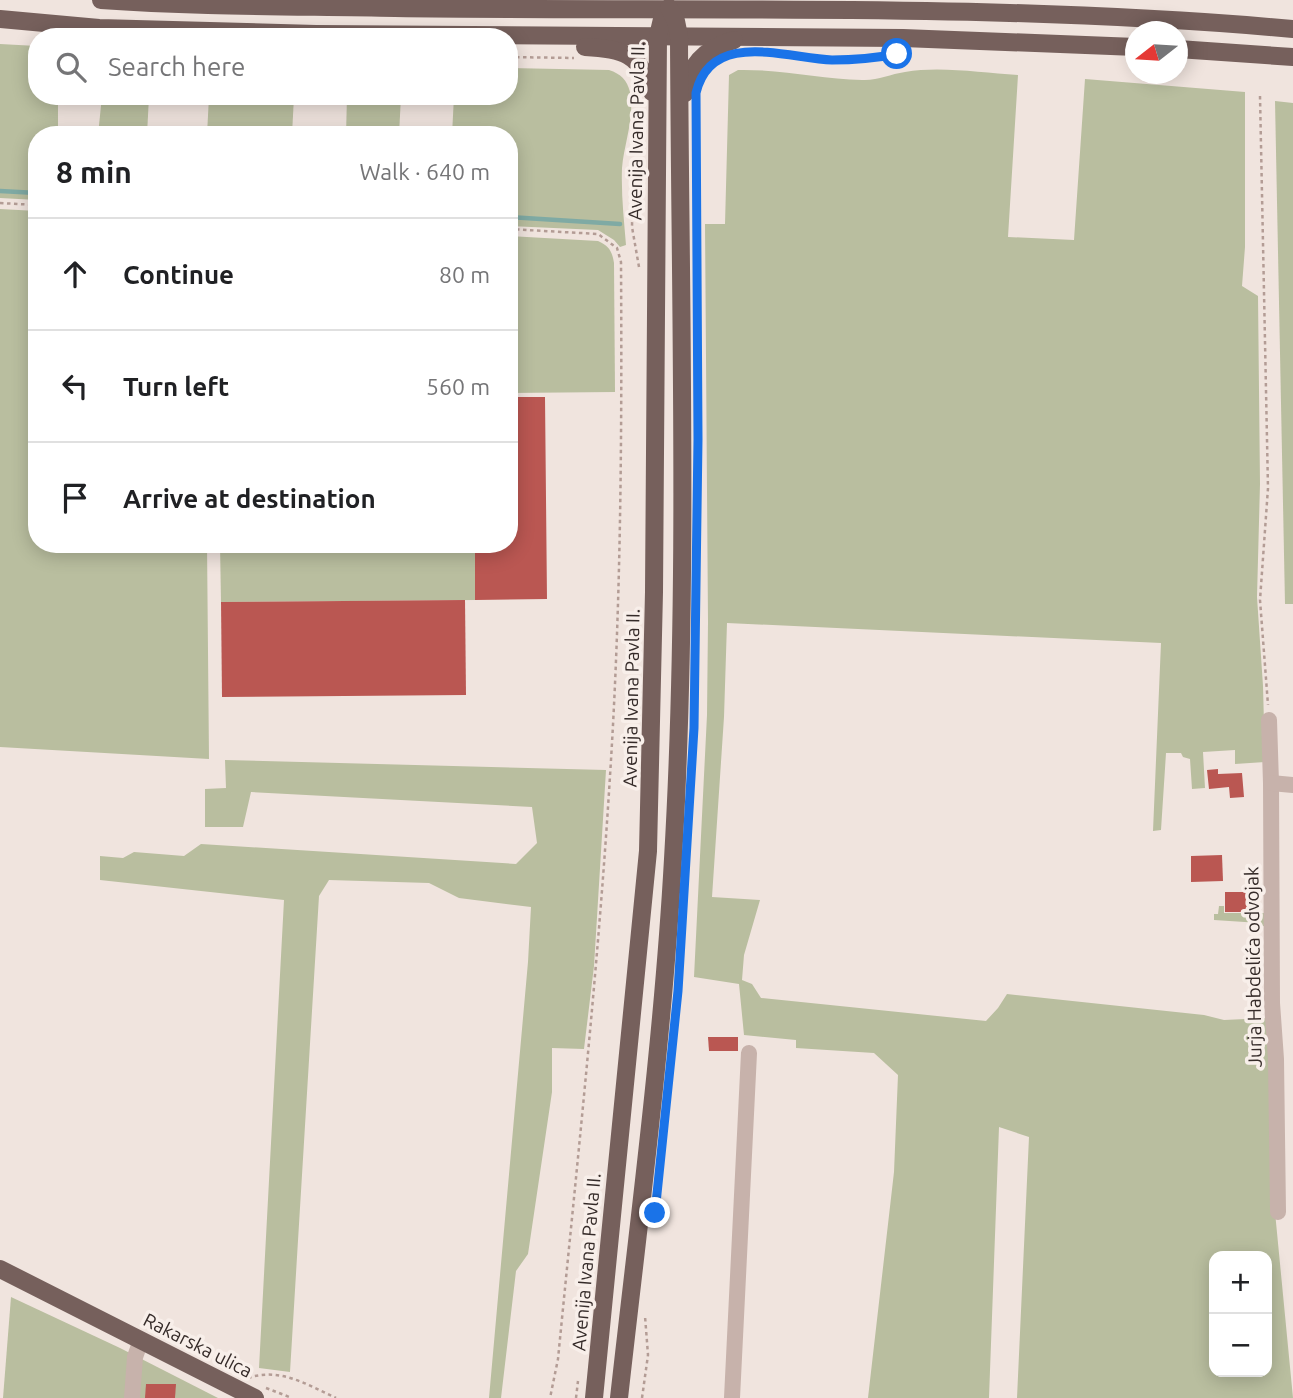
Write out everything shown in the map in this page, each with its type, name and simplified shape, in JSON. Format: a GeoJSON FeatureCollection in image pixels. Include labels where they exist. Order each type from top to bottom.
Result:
{"type":"FeatureCollection","features":[{"type":"Feature","properties":{"kind":"main road"},"geometry":{"type":"LineString","coordinates":[[101,0],[223,6],[903,11],[1215,22],[1293,29]]}},
{"type":"Feature","properties":{"kind":"main road"},"geometry":{"type":"LineString","coordinates":[[620,1398],[651,1115],[673,860],[681,583],[682,246],[678,151],[679,36],[676,21],[669,8]]}},
{"type":"Feature","properties":{"kind":"main road","name":"Avenija Ivana Pavla II."},"geometry":{"type":"LineString","coordinates":[[594,1398],[648,851],[654,592],[656,109],[658,36],[662,19],[669,8]]}},
{"type":"Feature","properties":{"kind":"main road"},"geometry":{"type":"LineString","coordinates":[[0,19],[99,28]]}},
{"type":"Feature","properties":{"kind":"main road"},"geometry":{"type":"LineString","coordinates":[[518,36],[903,38],[1125,47]]}},
{"type":"Feature","properties":{"kind":"main road"},"geometry":{"type":"LineString","coordinates":[[563,36],[580,47],[621,51],[636,60],[645,72],[656,109]]}},
{"type":"Feature","properties":{"kind":"main road"},"geometry":{"type":"LineString","coordinates":[[678,151],[684,126],[686,87],[697,62],[712,48],[746,37]]}},
{"type":"Feature","properties":{"kind":"main road"},"geometry":{"type":"LineString","coordinates":[[1188,50],[1293,57]]}},
{"type":"Feature","properties":{"kind":"main road","name":"Rakarska ulica"},"geometry":{"type":"LineString","coordinates":[[0,1269],[255,1398]]}},
{"type":"Feature","properties":{"kind":"street","name":"Jurja Habdelića odvojak"},"geometry":{"type":"LineString","coordinates":[[1269,720],[1272,1003],[1276,1059],[1278,1212]]}},
{"type":"Feature","properties":{"kind":"street"},"geometry":{"type":"LineString","coordinates":[[1271,783],[1293,785]]}},
{"type":"Feature","properties":{"kind":"street"},"geometry":{"type":"LineString","coordinates":[[732,1398],[749,1053]]}},
{"type":"Feature","properties":{"kind":"street"},"geometry":{"type":"LineString","coordinates":[[132,1398],[135,1357],[141,1340]]}},
{"type":"Feature","properties":{"kind":"path"},"geometry":{"type":"LineString","coordinates":[[767,53],[860,60],[897,54]]}},
{"type":"Feature","properties":{"kind":"path"},"geometry":{"type":"LineString","coordinates":[[518,57],[574,58]]}},
{"type":"Feature","properties":{"kind":"path"},"geometry":{"type":"LineString","coordinates":[[640,93],[633,170],[632,228],[640,275]]}},
{"type":"Feature","properties":{"kind":"path"},"geometry":{"type":"LineString","coordinates":[[1260,96],[1268,488],[1260,600],[1269,720]]}},
{"type":"Feature","properties":{"kind":"path"},"geometry":{"type":"LineString","coordinates":[[697,132],[698,240]]}},
{"type":"Feature","properties":{"kind":"path"},"geometry":{"type":"LineString","coordinates":[[0,203],[28,205]]}},
{"type":"Feature","properties":{"kind":"path"},"geometry":{"type":"LineString","coordinates":[[518,230],[598,234],[617,248],[621,262],[617,601],[611,773],[598,955],[558,1359],[550,1398]]}},
{"type":"Feature","properties":{"kind":"path"},"geometry":{"type":"LineString","coordinates":[[642,1398],[648,1355],[645,1307]]}},
{"type":"Feature","properties":{"kind":"path"},"geometry":{"type":"LineString","coordinates":[[576,1398],[580,1372]]}},
{"type":"Feature","properties":{"kind":"path"},"geometry":{"type":"LineString","coordinates":[[229,1385],[258,1375],[289,1376],[336,1398]]}},
{"type":"Feature","properties":{"kind":"green space"},"geometry":{"type":"Polygon","coordinates":[[[0,44],[28,46],[28,105],[58,105],[58,126],[28,126],[28,200],[0,198],[0,44]]]}},
{"type":"Feature","properties":{"kind":"green space"},"geometry":{"type":"Polygon","coordinates":[[[518,68],[609,70],[620,76],[630,92],[631,101],[622,168],[626,245],[620,247],[598,230],[518,226],[518,126],[452,126],[454,105],[518,105],[518,68]]]}},
{"type":"Feature","properties":{"kind":"green space"},"geometry":{"type":"Polygon","coordinates":[[[738,70],[868,80],[905,72],[933,70],[1018,75],[1008,237],[1074,240],[1085,79],[1245,92],[1245,247],[1242,286],[1258,296],[1260,484],[1257,597],[1265,762],[1235,764],[1235,750],[1203,752],[1205,788],[1192,789],[1190,759],[1183,757],[1181,753],[1166,753],[1161,830],[1153,831],[1161,643],[727,623],[724,717],[712,897],[760,900],[744,955],[742,980],[752,984],[761,998],[986,1021],[1007,994],[1204,1015],[1224,1020],[1267,1018],[1275,1212],[1293,1398],[1017,1398],[1029,1137],[999,1127],[989,1398],[868,1398],[894,1172],[898,1075],[874,1053],[796,1048],[796,1040],[744,1035],[739,984],[694,977],[707,715],[705,224],[725,224],[729,75],[738,70]]]}},
{"type":"Feature","properties":{"kind":"green space"},"geometry":{"type":"Polygon","coordinates":[[[1275,101],[1293,103],[1293,604],[1285,604],[1275,101]]]}},
{"type":"Feature","properties":{"kind":"green space"},"geometry":{"type":"Polygon","coordinates":[[[101,105],[149,105],[147,126],[99,126],[101,105]]]}},
{"type":"Feature","properties":{"kind":"green space"},"geometry":{"type":"Polygon","coordinates":[[[209,105],[294,105],[292,126],[207,126],[209,105]]]}},
{"type":"Feature","properties":{"kind":"green space"},"geometry":{"type":"Polygon","coordinates":[[[347,105],[401,105],[399,126],[346,126],[347,105]]]}},
{"type":"Feature","properties":{"kind":"green space"},"geometry":{"type":"Polygon","coordinates":[[[0,209],[28,211],[28,553],[207,553],[209,759],[0,747],[0,209]]]}},
{"type":"Feature","properties":{"kind":"green space"},"geometry":{"type":"Polygon","coordinates":[[[518,237],[598,241],[609,249],[614,263],[615,392],[518,393],[518,237]]]}},
{"type":"Feature","properties":{"kind":"green space"},"geometry":{"type":"Polygon","coordinates":[[[220,553],[475,553],[475,600],[221,602],[220,553]]]}},
{"type":"Feature","properties":{"kind":"green space"},"geometry":{"type":"Polygon","coordinates":[[[225,760],[606,770],[594,966],[584,1049],[552,1048],[552,1092],[528,1254],[516,1271],[501,1398],[489,1398],[531,907],[459,898],[429,883],[329,880],[319,896],[290,1372],[259,1368],[284,900],[100,880],[100,856],[123,858],[134,852],[184,856],[201,844],[516,864],[537,843],[532,807],[251,792],[243,827],[205,827],[205,789],[226,788],[225,760]]]}},
{"type":"Feature","properties":{"kind":"green space"},"geometry":{"type":"Polygon","coordinates":[[[1219,906],[1224,906],[1224,913],[1266,913],[1266,926],[1260,926],[1260,923],[1214,920],[1219,906]]]}},
{"type":"Feature","properties":{"kind":"green space"},"geometry":{"type":"Polygon","coordinates":[[[11,1297],[120,1348],[218,1398],[3,1398],[11,1297]]]}},
{"type":"Feature","properties":{"kind":"building"},"geometry":{"type":"Polygon","coordinates":[[[518,397],[545,397],[547,599],[475,600],[475,553],[518,553],[518,397]]]}},
{"type":"Feature","properties":{"kind":"building"},"geometry":{"type":"Polygon","coordinates":[[[465,600],[466,695],[222,697],[221,602],[465,600]]]}},
{"type":"Feature","properties":{"kind":"building"},"geometry":{"type":"Polygon","coordinates":[[[1218,769],[1218,774],[1242,773],[1244,797],[1230,798],[1229,787],[1209,789],[1207,770],[1218,769]]]}},
{"type":"Feature","properties":{"kind":"building"},"geometry":{"type":"Polygon","coordinates":[[[1222,855],[1223,881],[1191,882],[1191,856],[1222,855]]]}},
{"type":"Feature","properties":{"kind":"building"},"geometry":{"type":"Polygon","coordinates":[[[1225,892],[1249,892],[1249,912],[1225,912],[1225,892]]]}},
{"type":"Feature","properties":{"kind":"building"},"geometry":{"type":"Polygon","coordinates":[[[708,1037],[738,1037],[738,1051],[709,1051],[708,1037]]]}},
{"type":"Feature","properties":{"kind":"building"},"geometry":{"type":"Polygon","coordinates":[[[146,1384],[176,1384],[175,1398],[145,1398],[146,1384]]]}},
{"type":"Feature","properties":{"kind":"waterway"},"geometry":{"type":"LineString","coordinates":[[0,191],[28,193]]}},
{"type":"Feature","properties":{"kind":"waterway"},"geometry":{"type":"LineString","coordinates":[[518,218],[620,224]]}},
{"type":"Feature","properties":{"kind":"route"},"geometry":{"type":"LineString","coordinates":[[655,1213],[678,991],[694,728],[698,439],[696,93],[706,69],[723,56],[740,52],[831,60],[860,60],[897,54]]}}]}
